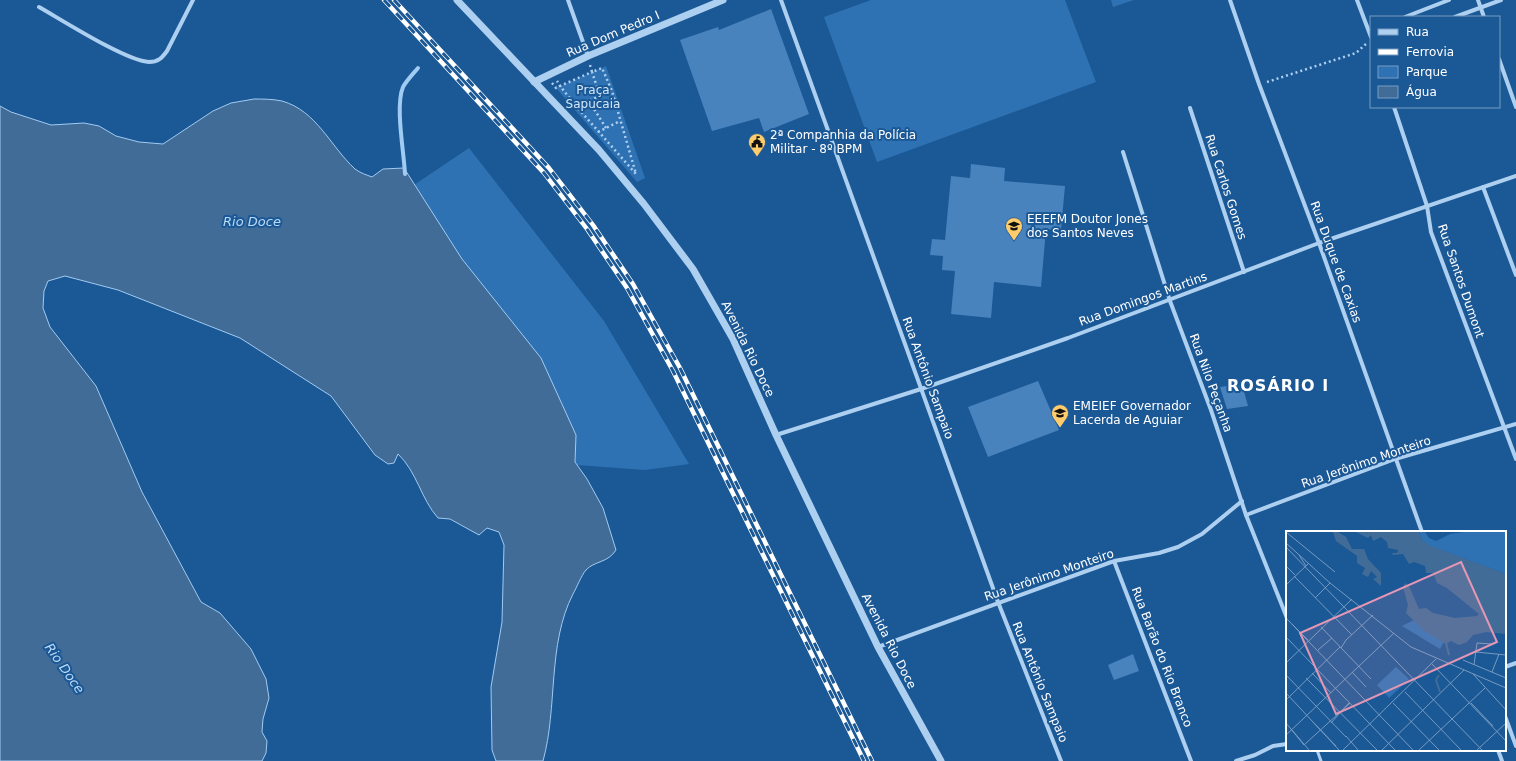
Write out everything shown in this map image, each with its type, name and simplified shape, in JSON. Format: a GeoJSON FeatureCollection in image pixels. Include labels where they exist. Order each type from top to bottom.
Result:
{"type":"FeatureCollection","features":[{"type":"Feature","properties":{"kind":"street"},"geometry":{"type":"LineString","coordinates":[[39,7],[115,49],[142,61],[151,62],[162,58],[167,51],[193,0]]}},
{"type":"Feature","properties":{"kind":"street","name":"Avenida Rio Doce"},"geometry":{"type":"LineString","coordinates":[[457,0],[599,150],[644,204],[693,269],[733,339],[776,435],[878,647],[941,761]]}},
{"type":"Feature","properties":{"kind":"street"},"geometry":{"type":"LineString","coordinates":[[568,0],[588,56]]}},
{"type":"Feature","properties":{"kind":"street","name":"Rua Dom Pedro I"},"geometry":{"type":"LineString","coordinates":[[534,82],[588,56],[723,0]]}},
{"type":"Feature","properties":{"kind":"street","name":"Rua Antônio Sampaio"},"geometry":{"type":"LineString","coordinates":[[781,0],[998,602],[1061,761]]}},
{"type":"Feature","properties":{"kind":"street","name":"Rua Duque de Caxias"},"geometry":{"type":"LineString","coordinates":[[1230,0],[1259,84],[1319,243],[1422,531]]}},
{"type":"Feature","properties":{"kind":"street"},"geometry":{"type":"LineString","coordinates":[[1357,0],[1370,36]]}},
{"type":"Feature","properties":{"kind":"street"},"geometry":{"type":"LineString","coordinates":[[1408,16],[1449,0]]}},
{"type":"Feature","properties":{"kind":"street"},"geometry":{"type":"LineString","coordinates":[[1478,0],[1484,16]]}},
{"type":"Feature","properties":{"kind":"street"},"geometry":{"type":"LineString","coordinates":[[1458,16],[1501,0]]}},
{"type":"Feature","properties":{"kind":"street"},"geometry":{"type":"LineString","coordinates":[[1500,62],[1516,107]]}},
{"type":"Feature","properties":{"kind":"street","name":"Rua Carlos Gomes"},"geometry":{"type":"LineString","coordinates":[[1190,108],[1244,272]]}},
{"type":"Feature","properties":{"kind":"street","name":"Rua Santos Dumont"},"geometry":{"type":"LineString","coordinates":[[1394,108],[1427,206],[1431,232],[1503,429],[1516,459]]}},
{"type":"Feature","properties":{"kind":"street","name":"Rua Nilo Peçanha"},"geometry":{"type":"LineString","coordinates":[[1122,152],[1170,301],[1211,410],[1246,515],[1286,614]]}},
{"type":"Feature","properties":{"kind":"street","name":"Rua Domingos Martins"},"geometry":{"type":"LineString","coordinates":[[776,435],[921,389],[1170,301],[1319,243],[1516,176]]}},
{"type":"Feature","properties":{"kind":"street"},"geometry":{"type":"LineString","coordinates":[[1483,187],[1516,275]]}},
{"type":"Feature","properties":{"kind":"street","name":"Rua Jerônimo Monteiro"},"geometry":{"type":"LineString","coordinates":[[1246,515],[1395,459],[1516,424]]}},
{"type":"Feature","properties":{"kind":"street","name":"Rua Jerônimo Monteiro"},"geometry":{"type":"LineString","coordinates":[[878,647],[1114,561],[1159,553],[1178,547],[1202,534],[1242,502]]}},
{"type":"Feature","properties":{"kind":"street","name":"Rua Barão do Rio Branco"},"geometry":{"type":"LineString","coordinates":[[1114,561],[1191,761]]}},
{"type":"Feature","properties":{"kind":"street"},"geometry":{"type":"LineString","coordinates":[[1506,667],[1516,663]]}},
{"type":"Feature","properties":{"kind":"street"},"geometry":{"type":"LineString","coordinates":[[1506,719],[1516,746]]}},
{"type":"Feature","properties":{"kind":"street"},"geometry":{"type":"LineString","coordinates":[[1236,761],[1273,746],[1286,744]]}},
{"type":"Feature","properties":{"kind":"street"},"geometry":{"type":"LineString","coordinates":[[1498,751],[1502,761]]}},
{"type":"Feature","properties":{"kind":"lane"},"geometry":{"type":"LineString","coordinates":[[1317,751],[1321,761]]}},
{"type":"Feature","properties":{"kind":"path"},"geometry":{"type":"LineString","coordinates":[[1259,84],[1356,53],[1370,40]]}},
{"type":"Feature","properties":{"kind":"path"},"geometry":{"type":"LineString","coordinates":[[602,68],[612,91],[636,174],[598,132],[560,86],[602,68]]}},
{"type":"Feature","properties":{"kind":"path"},"geometry":{"type":"LineString","coordinates":[[592,72],[600,96]]}},
{"type":"Feature","properties":{"kind":"path"},"geometry":{"type":"LineString","coordinates":[[576,106],[612,91]]}},
{"type":"Feature","properties":{"kind":"path"},"geometry":{"type":"LineString","coordinates":[[588,101],[606,128]]}},
{"type":"Feature","properties":{"kind":"path"},"geometry":{"type":"LineString","coordinates":[[598,132],[620,121]]}},
{"type":"Feature","properties":{"kind":"green space"},"geometry":{"type":"Polygon","coordinates":[[[871,0],[1065,0],[1096,82],[877,162],[824,17],[871,0]]]}},
{"type":"Feature","properties":{"kind":"green space"},"geometry":{"type":"Polygon","coordinates":[[[1111,0],[1134,0],[1113,7],[1111,0]]]}},
{"type":"Feature","properties":{"kind":"green space","name":"Praça Sapucaia"},"geometry":{"type":"Polygon","coordinates":[[[606,66],[645,178],[637,182],[556,88],[606,66]]]}},
{"type":"Feature","properties":{"kind":"green space"},"geometry":{"type":"Polygon","coordinates":[[[469,148],[604,321],[689,464],[645,470],[577,465],[575,462],[576,435],[414,185],[469,148]]]}},
{"type":"Feature","properties":{"kind":"water","name":"Rio Doce"},"geometry":{"type":"Polygon","coordinates":[[[254,99],[271,99],[282,101],[305,113],[322,130],[346,160],[361,173],[372,177],[383,169],[404,168],[462,259],[541,358],[576,435],[575,462],[587,479],[603,508],[616,550],[605,560],[589,567],[586,570],[573,594],[565,614],[559,634],[548,740],[543,761],[496,761],[492,750],[491,687],[502,622],[504,545],[499,532],[487,528],[479,535],[450,519],[438,518],[427,503],[410,469],[398,454],[394,463],[388,464],[375,455],[331,396],[240,338],[118,290],[65,276],[48,281],[44,291],[43,308],[50,327],[96,386],[142,492],[201,602],[220,613],[251,649],[266,679],[269,698],[263,719],[262,732],[267,741],[266,753],[262,761],[0,761],[0,106],[11,112],[51,125],[84,123],[99,126],[116,136],[139,142],[163,144],[213,111],[231,103],[254,99]]]}},
{"type":"Feature","properties":{"kind":"building"},"geometry":{"type":"Polygon","coordinates":[[[771,9],[809,114],[764,132],[759,118],[712,131],[680,40],[718,27],[719,30],[771,9]]]}},
{"type":"Feature","properties":{"kind":"building"},"geometry":{"type":"Polygon","coordinates":[[[971,164],[1005,168],[1004,181],[1065,186],[1061,230],[1046,229],[1041,287],[994,282],[991,318],[951,314],[955,271],[942,270],[943,256],[930,255],[932,239],[945,240],[951,176],[970,178],[971,164]]]}},
{"type":"Feature","properties":{"kind":"building"},"geometry":{"type":"Polygon","coordinates":[[[1038,381],[1059,430],[988,457],[968,407],[1038,381]]]}},
{"type":"Feature","properties":{"kind":"building"},"geometry":{"type":"Polygon","coordinates":[[[1242,384],[1248,406],[1227,409],[1220,387],[1242,384]]]}},
{"type":"Feature","properties":{"kind":"building"},"geometry":{"type":"Polygon","coordinates":[[[1133,654],[1139,671],[1114,680],[1108,665],[1133,654]]]}},
{"type":"Feature","properties":{"kind":"waterway"},"geometry":{"type":"LineString","coordinates":[[405,174],[400,117],[401,95],[403,87],[408,79],[418,68]]}},
{"type":"Feature","properties":{"kind":"railway"},"geometry":{"type":"LineString","coordinates":[[384,0],[544,173],[587,229],[627,288],[673,371],[864,761]]}},
{"type":"Feature","properties":{"kind":"railway"},"geometry":{"type":"LineString","coordinates":[[394,0],[549,168],[593,225],[633,284],[680,368],[872,761]]}},
{"type":"Feature","properties":{"kind":"place","name":"2ª Companhia da Polícia Militar - 8º BPM"},"geometry":{"type":"Point","coordinates":[757,157]}},
{"type":"Feature","properties":{"kind":"place","name":"EEEFM Doutor Jones dos Santos Neves"},"geometry":{"type":"Point","coordinates":[1014,241]}},
{"type":"Feature","properties":{"kind":"place","name":"EMEIEF Governador Lacerda de Aguiar"},"geometry":{"type":"Point","coordinates":[1060,428]}},
{"type":"Feature","properties":{"kind":"district","name":"ROSÁRIO I"},"geometry":{"type":"Point","coordinates":[1278,385]}}]}
